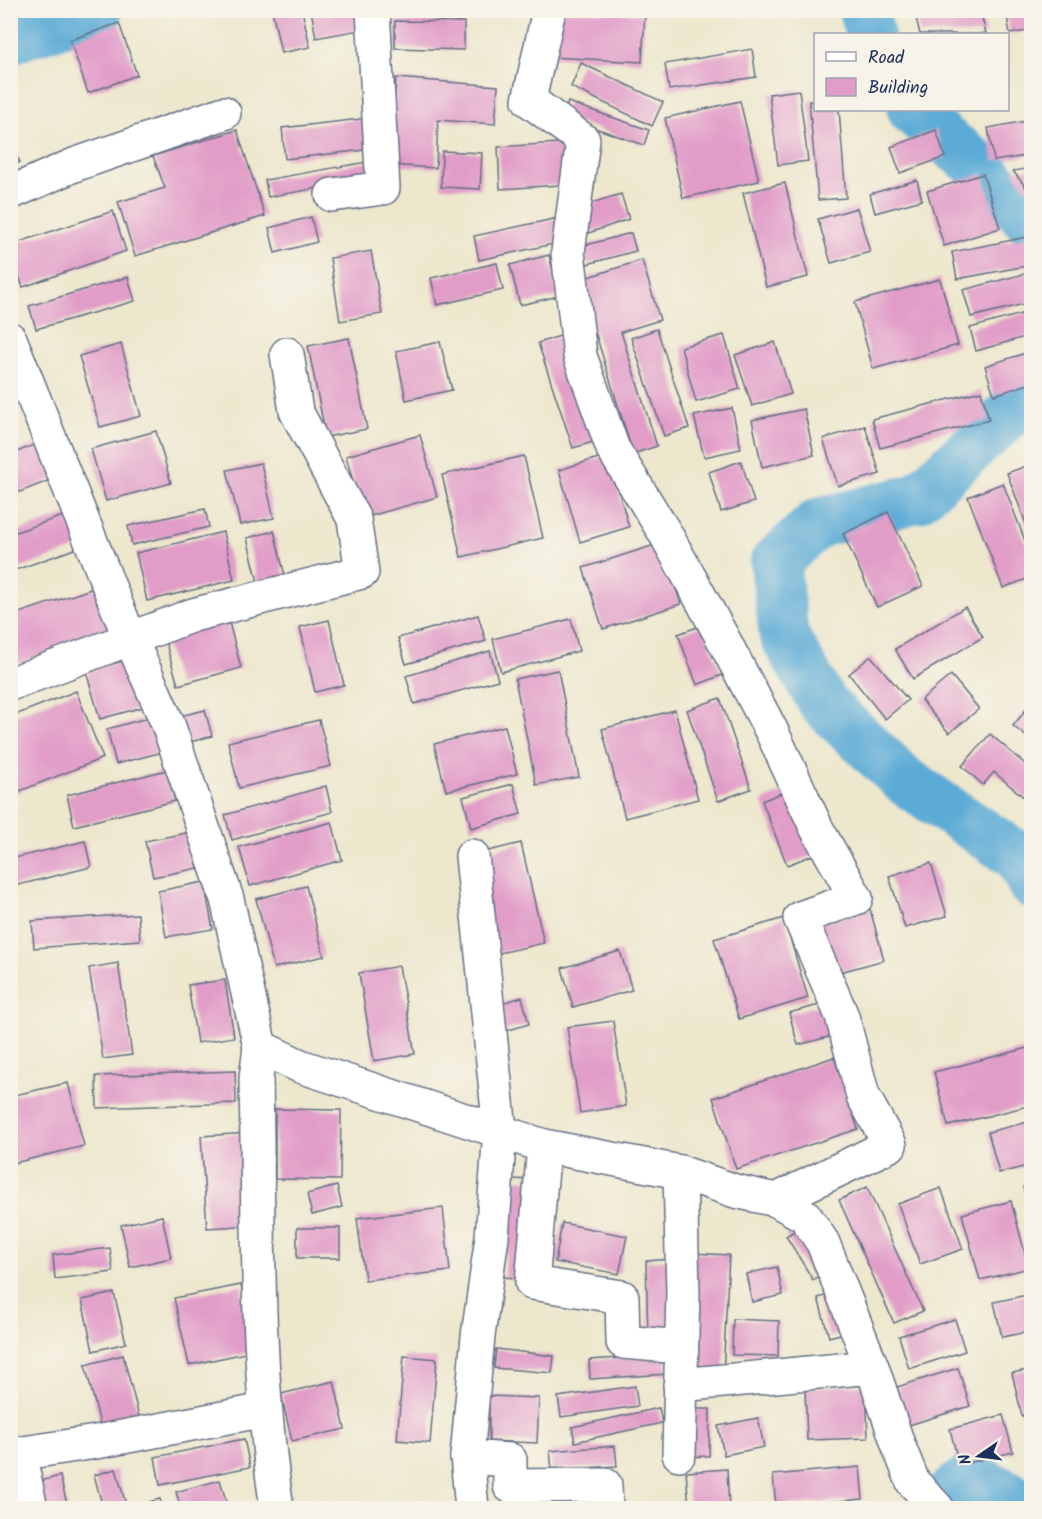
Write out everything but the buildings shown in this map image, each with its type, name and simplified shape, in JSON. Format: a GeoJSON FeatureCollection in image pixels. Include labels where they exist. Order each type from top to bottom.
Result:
{"type":"FeatureCollection","features":[{"type":"Feature","properties":{"kind":"street"},"geometry":{"type":"LineString","coordinates":[[332,195],[383,188],[373,10]]}},
{"type":"Feature","properties":{"kind":"street"},"geometry":{"type":"LineString","coordinates":[[549,10],[529,100],[583,140],[568,252],[580,356],[613,449],[664,533],[726,645],[772,732],[818,829],[856,898],[800,918],[842,1016],[863,1096],[890,1144],[776,1200]]}},
{"type":"Feature","properties":{"kind":"street"},"geometry":{"type":"LineString","coordinates":[[10,193],[74,165],[224,113]]}},
{"type":"Feature","properties":{"kind":"street"},"geometry":{"type":"LineString","coordinates":[[10,339],[168,724],[227,899],[260,1047],[256,1078],[260,1286],[265,1410],[277,1509]]}},
{"type":"Feature","properties":{"kind":"street"},"geometry":{"type":"LineString","coordinates":[[10,684],[194,615],[362,572],[354,519],[296,411],[287,354]]}},
{"type":"Feature","properties":{"kind":"street"},"geometry":{"type":"LineString","coordinates":[[472,856],[500,1131],[492,1237],[478,1336],[467,1457],[472,1509]]}},
{"type":"Feature","properties":{"kind":"street"},"geometry":{"type":"LineString","coordinates":[[260,1047],[300,1066],[544,1146],[680,1172],[735,1191],[776,1200],[805,1216],[823,1243],[872,1367],[913,1482],[938,1509]]}},
{"type":"Feature","properties":{"kind":"street"},"geometry":{"type":"LineString","coordinates":[[544,1146],[532,1283],[622,1297],[623,1342],[681,1347]]}},
{"type":"Feature","properties":{"kind":"street"},"geometry":{"type":"LineString","coordinates":[[679,1454],[683,1292],[680,1172]]}},
{"type":"Feature","properties":{"kind":"street"},"geometry":{"type":"LineString","coordinates":[[680,1385],[872,1367]]}},
{"type":"Feature","properties":{"kind":"street"},"geometry":{"type":"LineString","coordinates":[[31,1509],[15,1454],[96,1442],[265,1410]]}},
{"type":"Feature","properties":{"kind":"street"},"geometry":{"type":"LineString","coordinates":[[467,1457],[510,1460],[510,1486],[605,1485],[606,1509]]}},
{"type":"Feature","properties":{"kind":"waterway"},"geometry":{"type":"LineString","coordinates":[[10,39],[98,10]]}},
{"type":"Feature","properties":{"kind":"waterway"},"geometry":{"type":"LineString","coordinates":[[863,10],[870,33]]}},
{"type":"Feature","properties":{"kind":"waterway"},"geometry":{"type":"LineString","coordinates":[[913,111],[979,166],[1032,223]]}},
{"type":"Feature","properties":{"kind":"waterway"},"geometry":{"type":"LineString","coordinates":[[1032,405],[1012,412],[917,498],[818,523],[775,562],[784,636],[824,705],[905,781],[1019,857],[1032,884]]}},
{"type":"Feature","properties":{"kind":"waterway"},"geometry":{"type":"LineString","coordinates":[[933,1508],[971,1477],[1032,1506]]}}]}
